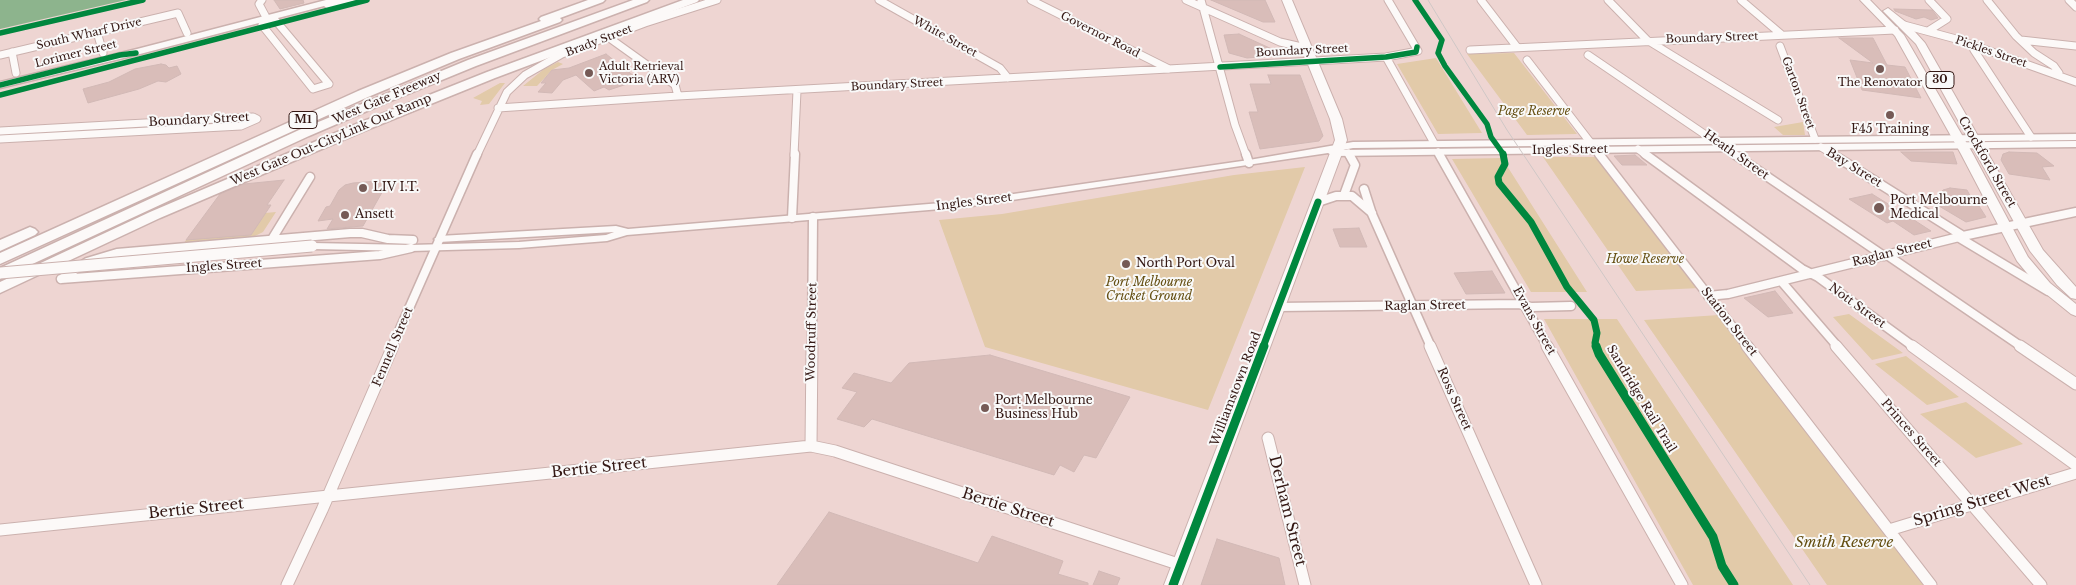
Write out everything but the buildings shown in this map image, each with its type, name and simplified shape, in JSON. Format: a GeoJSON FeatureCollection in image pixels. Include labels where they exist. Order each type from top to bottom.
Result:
{"type":"FeatureCollection","features":[{"type":"Feature","properties":{"kind":"highway"},"geometry":{"type":"LineString","coordinates":[[0,246],[369,82],[445,51],[590,0]]}},
{"type":"Feature","properties":{"kind":"highway"},"geometry":{"type":"LineString","coordinates":[[0,251],[374,84],[482,41],[599,0]]}},
{"type":"Feature","properties":{"kind":"highway","name":"West Gate Freeway"},"geometry":{"type":"LineString","coordinates":[[0,259],[389,83],[494,42],[613,0]]}},
{"type":"Feature","properties":{"kind":"highway"},"geometry":{"type":"LineString","coordinates":[[0,266],[371,96],[483,51],[626,0]]}},
{"type":"Feature","properties":{"kind":"highway","name":"West Gate Freeway"},"geometry":{"type":"LineString","coordinates":[[0,273],[312,130],[416,85],[643,0]]}},
{"type":"Feature","properties":{"kind":"highway"},"geometry":{"type":"LineString","coordinates":[[516,47],[656,0]]}},
{"type":"Feature","properties":{"kind":"highway","name":"M1"},"geometry":{"type":"LineString","coordinates":[[673,4],[693,0]]}},
{"type":"Feature","properties":{"kind":"highway"},"geometry":{"type":"LineString","coordinates":[[0,280],[140,214],[464,75],[612,22],[673,4],[701,0]]}},
{"type":"Feature","properties":{"kind":"highway","name":"West Gate Out-CityLink Out Ramp"},"geometry":{"type":"LineString","coordinates":[[0,288],[155,215],[249,174],[436,96],[673,4]]}},
{"type":"Feature","properties":{"kind":"highway"},"geometry":{"type":"LineString","coordinates":[[249,174],[360,124],[612,22]]}},
{"type":"Feature","properties":{"kind":"main road","name":"Lorimer Street"},"geometry":{"type":"LineString","coordinates":[[0,85],[137,52],[336,0]]}},
{"type":"Feature","properties":{"kind":"main road","name":"Lorimer Street"},"geometry":{"type":"LineString","coordinates":[[286,14],[297,14],[352,0]]}},
{"type":"Feature","properties":{"kind":"main road"},"geometry":{"type":"LineString","coordinates":[[1288,0],[1338,124],[1342,138],[1341,150]]}},
{"type":"Feature","properties":{"kind":"main road","name":"30"},"geometry":{"type":"LineString","coordinates":[[1865,0],[1900,28]]}},
{"type":"Feature","properties":{"kind":"main road","name":"30"},"geometry":{"type":"LineString","coordinates":[[1873,0],[1900,28]]}},
{"type":"Feature","properties":{"kind":"main road","name":"Crockford Street"},"geometry":{"type":"LineString","coordinates":[[1900,28],[1914,35],[1929,59],[1949,96],[2005,226],[2026,263],[2053,292]]}},
{"type":"Feature","properties":{"kind":"main road","name":"Crockford Street"},"geometry":{"type":"LineString","coordinates":[[1900,28],[1912,56],[1932,93],[1968,142],[2022,223],[2046,263],[2076,295]]}},
{"type":"Feature","properties":{"kind":"main road","name":"Lorimer Street"},"geometry":{"type":"LineString","coordinates":[[0,90],[123,58],[137,52]]}},
{"type":"Feature","properties":{"kind":"main road"},"geometry":{"type":"LineString","coordinates":[[1912,56],[1929,59]]}},
{"type":"Feature","properties":{"kind":"main road"},"geometry":{"type":"LineString","coordinates":[[1932,93],[1949,96]]}},
{"type":"Feature","properties":{"kind":"main road","name":"Williamstown Road"},"geometry":{"type":"LineString","coordinates":[[1173,585],[1318,202],[1341,150]]}},
{"type":"Feature","properties":{"kind":"main road","name":"Bay Street"},"geometry":{"type":"LineString","coordinates":[[2053,292],[2076,311]]}},
{"type":"Feature","properties":{"kind":"street","name":"Brady Street"},"geometry":{"type":"LineString","coordinates":[[498,108],[513,85],[538,67],[562,54],[717,0]]}},
{"type":"Feature","properties":{"kind":"street","name":"White Street"},"geometry":{"type":"LineString","coordinates":[[879,0],[1000,68],[1008,78]]}},
{"type":"Feature","properties":{"kind":"street","name":"Governor Road"},"geometry":{"type":"LineString","coordinates":[[1031,0],[1170,70]]}},
{"type":"Feature","properties":{"kind":"street"},"geometry":{"type":"LineString","coordinates":[[1186,0],[1202,4],[1282,43],[1305,44]]}},
{"type":"Feature","properties":{"kind":"street","name":"Boundary Street"},"geometry":{"type":"LineString","coordinates":[[498,108],[678,96],[1312,62],[1386,57],[1412,53],[1418,50],[1388,0]]}},
{"type":"Feature","properties":{"kind":"street"},"geometry":{"type":"LineString","coordinates":[[1480,0],[1514,48]]}},
{"type":"Feature","properties":{"kind":"street"},"geometry":{"type":"LineString","coordinates":[[1608,0],[1647,40],[1778,120]]}},
{"type":"Feature","properties":{"kind":"street"},"geometry":{"type":"LineString","coordinates":[[1741,0],[1782,35]]}},
{"type":"Feature","properties":{"kind":"street"},"geometry":{"type":"LineString","coordinates":[[1928,31],[1947,20],[1929,0]]}},
{"type":"Feature","properties":{"kind":"street"},"geometry":{"type":"LineString","coordinates":[[1987,0],[2034,53],[2054,66],[2059,72],[2055,76]]}},
{"type":"Feature","properties":{"kind":"street"},"geometry":{"type":"LineString","coordinates":[[2070,0],[2076,7]]}},
{"type":"Feature","properties":{"kind":"street"},"geometry":{"type":"LineString","coordinates":[[261,1],[259,4],[267,19]]}},
{"type":"Feature","properties":{"kind":"street"},"geometry":{"type":"LineString","coordinates":[[1202,4],[1237,131],[1249,163]]}},
{"type":"Feature","properties":{"kind":"street"},"geometry":{"type":"LineString","coordinates":[[178,13],[187,33]]}},
{"type":"Feature","properties":{"kind":"street","name":"South Wharf Drive"},"geometry":{"type":"LineString","coordinates":[[0,55],[178,13]]}},
{"type":"Feature","properties":{"kind":"street"},"geometry":{"type":"LineString","coordinates":[[267,19],[276,20],[329,84],[313,89],[262,24],[267,19]]}},
{"type":"Feature","properties":{"kind":"street","name":"Boundary Street"},"geometry":{"type":"LineString","coordinates":[[1470,50],[1900,28]]}},
{"type":"Feature","properties":{"kind":"street","name":"Pickles Street"},"geometry":{"type":"LineString","coordinates":[[1900,28],[1928,31],[2076,82]]}},
{"type":"Feature","properties":{"kind":"street"},"geometry":{"type":"LineString","coordinates":[[96,32],[103,53]]}},
{"type":"Feature","properties":{"kind":"street","name":"Pickles Street"},"geometry":{"type":"LineString","coordinates":[[1914,35],[1936,36],[1976,48]]}},
{"type":"Feature","properties":{"kind":"street"},"geometry":{"type":"LineString","coordinates":[[608,37],[675,85],[678,96]]}},
{"type":"Feature","properties":{"kind":"street"},"geometry":{"type":"LineString","coordinates":[[276,43],[291,39]]}},
{"type":"Feature","properties":{"kind":"street"},"geometry":{"type":"LineString","coordinates":[[2021,40],[2076,46]]}},
{"type":"Feature","properties":{"kind":"street","name":"Garton Street"},"geometry":{"type":"LineString","coordinates":[[1780,46],[1818,143]]}},
{"type":"Feature","properties":{"kind":"street","name":"Station Street"},"geometry":{"type":"LineString","coordinates":[[1514,48],[1526,59],[1931,585]]}},
{"type":"Feature","properties":{"kind":"street"},"geometry":{"type":"LineString","coordinates":[[1976,48],[2031,137]]}},
{"type":"Feature","properties":{"kind":"street"},"geometry":{"type":"LineString","coordinates":[[12,52],[16,73]]}},
{"type":"Feature","properties":{"kind":"street"},"geometry":{"type":"LineString","coordinates":[[2034,53],[2034,69]]}},
{"type":"Feature","properties":{"kind":"street","name":"Heath Street"},"geometry":{"type":"LineString","coordinates":[[1588,55],[2076,384]]}},
{"type":"Feature","properties":{"kind":"street","name":"Evans Street"},"geometry":{"type":"LineString","coordinates":[[1386,57],[1682,585]]}},
{"type":"Feature","properties":{"kind":"street"},"geometry":{"type":"LineString","coordinates":[[292,63],[308,58]]}},
{"type":"Feature","properties":{"kind":"street","name":"Pickles Street"},"geometry":{"type":"LineString","coordinates":[[2055,76],[2076,86]]}},
{"type":"Feature","properties":{"kind":"street"},"geometry":{"type":"LineString","coordinates":[[792,218],[797,91]]}},
{"type":"Feature","properties":{"kind":"street","name":"Fennell Street"},"geometry":{"type":"LineString","coordinates":[[287,585],[498,108]]}},
{"type":"Feature","properties":{"kind":"street","name":"Boundary Street"},"geometry":{"type":"LineString","coordinates":[[0,131],[257,118],[250,124],[241,126],[0,139]]}},
{"type":"Feature","properties":{"kind":"street","name":"Ingles Street"},"geometry":{"type":"LineString","coordinates":[[1968,142],[2031,137],[2076,137]]}},
{"type":"Feature","properties":{"kind":"street","name":"Ingles Street"},"geometry":{"type":"LineString","coordinates":[[0,273],[312,246],[545,238],[607,238],[626,232],[965,204],[1341,150],[1593,146],[1716,140],[1818,143],[1968,142],[2076,144]]}},
{"type":"Feature","properties":{"kind":"street","name":"Ingles Street"},"geometry":{"type":"LineString","coordinates":[[1593,146],[1638,149],[1726,148],[1818,143]]}},
{"type":"Feature","properties":{"kind":"street","name":"Bay Street"},"geometry":{"type":"LineString","coordinates":[[1818,143],[2031,282],[2053,292]]}},
{"type":"Feature","properties":{"kind":"street","name":"Nott Street"},"geometry":{"type":"LineString","coordinates":[[1638,149],[2076,465]]}},
{"type":"Feature","properties":{"kind":"street"},"geometry":{"type":"LineString","coordinates":[[1341,150],[1355,165],[1348,195]]}},
{"type":"Feature","properties":{"kind":"street"},"geometry":{"type":"LineString","coordinates":[[272,239],[310,177]]}},
{"type":"Feature","properties":{"kind":"street","name":"Ross Street"},"geometry":{"type":"LineString","coordinates":[[1318,202],[1362,193],[1365,187],[1372,214],[1536,585]]}},
{"type":"Feature","properties":{"kind":"street","name":"Ross Street"},"geometry":{"type":"LineString","coordinates":[[1348,195],[1372,214]]}},
{"type":"Feature","properties":{"kind":"street","name":"Raglan Street"},"geometry":{"type":"LineString","coordinates":[[1708,296],[1728,294],[1960,236],[2076,213]]}},
{"type":"Feature","properties":{"kind":"street","name":"Woodruff Street"},"geometry":{"type":"LineString","coordinates":[[811,446],[813,217]]}},
{"type":"Feature","properties":{"kind":"street","name":"Ingles Street"},"geometry":{"type":"LineString","coordinates":[[357,233],[412,244],[380,255],[60,279],[81,265],[107,254],[357,233]]}},
{"type":"Feature","properties":{"kind":"street","name":"Princes Street"},"geometry":{"type":"LineString","coordinates":[[1781,281],[2041,585]]}},
{"type":"Feature","properties":{"kind":"street","name":"Raglan Street"},"geometry":{"type":"LineString","coordinates":[[1279,307],[1571,306]]}},
{"type":"Feature","properties":{"kind":"street","name":"Derham Street"},"geometry":{"type":"LineString","coordinates":[[1268,438],[1305,585]]}},
{"type":"Feature","properties":{"kind":"street","name":"Bertie Street"},"geometry":{"type":"LineString","coordinates":[[0,530],[811,446],[835,451],[1181,564]]}},
{"type":"Feature","properties":{"kind":"street","name":"Spring Street West"},"geometry":{"type":"LineString","coordinates":[[1889,530],[2076,473]]}},
{"type":"Feature","properties":{"kind":"green space","name":"Page Reserve"},"geometry":{"type":"Polygon","coordinates":[[[1514,53],[1577,134],[1527,135],[1467,54],[1514,53]]]}},
{"type":"Feature","properties":{"kind":"green space"},"geometry":{"type":"Polygon","coordinates":[[[1436,58],[1482,133],[1438,134],[1397,64],[1436,58]]]}},
{"type":"Feature","properties":{"kind":"green space"},"geometry":{"type":"Polygon","coordinates":[[[558,62],[563,64],[552,70],[537,86],[523,86],[544,69],[558,62]]]}},
{"type":"Feature","properties":{"kind":"green space"},"geometry":{"type":"Polygon","coordinates":[[[500,83],[505,83],[489,104],[480,105],[482,101],[473,98],[500,83]]]}},
{"type":"Feature","properties":{"kind":"green space"},"geometry":{"type":"Polygon","coordinates":[[[1803,122],[1805,135],[1783,135],[1774,127],[1803,122]]]}},
{"type":"Feature","properties":{"kind":"green space","name":"Howe Reserve"},"geometry":{"type":"Polygon","coordinates":[[[1543,157],[1596,157],[1700,288],[1636,291],[1543,157]]]}},
{"type":"Feature","properties":{"kind":"green space"},"geometry":{"type":"Polygon","coordinates":[[[1502,158],[1587,292],[1531,292],[1452,159],[1502,158]]]}},
{"type":"Feature","properties":{"kind":"green space","name":"Port Melbourne Cricket Ground"},"geometry":{"type":"Polygon","coordinates":[[[1305,167],[1208,410],[985,347],[939,220],[1002,214],[1234,175],[1305,167]]]}},
{"type":"Feature","properties":{"kind":"green space"},"geometry":{"type":"Polygon","coordinates":[[[276,212],[263,232],[253,237],[184,243],[186,240],[265,213],[276,212]]]}},
{"type":"Feature","properties":{"kind":"green space"},"geometry":{"type":"Polygon","coordinates":[[[1849,314],[1903,353],[1872,360],[1833,317],[1849,314]]]}},
{"type":"Feature","properties":{"kind":"green space","name":"Smith Reserve"},"geometry":{"type":"Polygon","coordinates":[[[1719,315],[1925,585],[1827,585],[1644,320],[1719,315]]]}},
{"type":"Feature","properties":{"kind":"green space"},"geometry":{"type":"Polygon","coordinates":[[[1544,319],[1617,319],[1793,585],[1693,585],[1544,319]]]}},
{"type":"Feature","properties":{"kind":"green space"},"geometry":{"type":"Polygon","coordinates":[[[1906,356],[1959,397],[1927,405],[1875,364],[1906,356]]]}},
{"type":"Feature","properties":{"kind":"green space"},"geometry":{"type":"Polygon","coordinates":[[[1966,402],[2023,444],[1976,458],[1920,414],[1966,402]]]}},
{"type":"Feature","properties":{"kind":"shaded area"},"geometry":{"type":"Polygon","coordinates":[[[0,0],[126,0],[0,29],[0,0]]]}},
{"type":"Feature","properties":{"kind":"tram line"},"geometry":{"type":"LineString","coordinates":[[1428,0],[1507,130],[1810,585]]}},
{"type":"Feature","properties":{"kind":"cycle path"},"geometry":{"type":"LineString","coordinates":[[0,33],[143,0]]}},
{"type":"Feature","properties":{"kind":"cycle path"},"geometry":{"type":"LineString","coordinates":[[0,95],[367,0]]}},
{"type":"Feature","properties":{"kind":"cycle path","name":"Sandridge Rail Trail"},"geometry":{"type":"LineString","coordinates":[[1415,0],[1442,40],[1438,53],[1445,66],[1471,100],[1487,124],[1491,137],[1505,156],[1505,164],[1498,177],[1499,183],[1531,222],[1567,287],[1594,320],[1597,333],[1595,343],[1599,354],[1713,537],[1722,566],[1734,585]]}},
{"type":"Feature","properties":{"kind":"cycle path"},"geometry":{"type":"LineString","coordinates":[[1220,67],[1386,57],[1416,52],[1417,47]]}},
{"type":"Feature","properties":{"kind":"cycle path"},"geometry":{"type":"LineString","coordinates":[[0,85],[120,55],[136,53]]}},
{"type":"Feature","properties":{"kind":"cycle path"},"geometry":{"type":"LineString","coordinates":[[1173,585],[1318,202]]}},
{"type":"Feature","properties":{"kind":"place","name":"The Renovator"},"geometry":{"type":"Point","coordinates":[1880,69]}},
{"type":"Feature","properties":{"kind":"place","name":"Adult Retrieval Victoria (ARV)"},"geometry":{"type":"Point","coordinates":[589,73]}},
{"type":"Feature","properties":{"kind":"place","name":"F45 Training"},"geometry":{"type":"Point","coordinates":[1890,115]}},
{"type":"Feature","properties":{"kind":"place","name":"LIV I.T."},"geometry":{"type":"Point","coordinates":[363,188]}},
{"type":"Feature","properties":{"kind":"place","name":"Port Melbourne Medical"},"geometry":{"type":"Point","coordinates":[1879,208]}},
{"type":"Feature","properties":{"kind":"place","name":"Ansett"},"geometry":{"type":"Point","coordinates":[345,215]}},
{"type":"Feature","properties":{"kind":"place","name":"North Port Oval"},"geometry":{"type":"Point","coordinates":[1126,264]}},
{"type":"Feature","properties":{"kind":"place","name":"Port Melbourne Business Hub"},"geometry":{"type":"Point","coordinates":[985,408]}}]}
